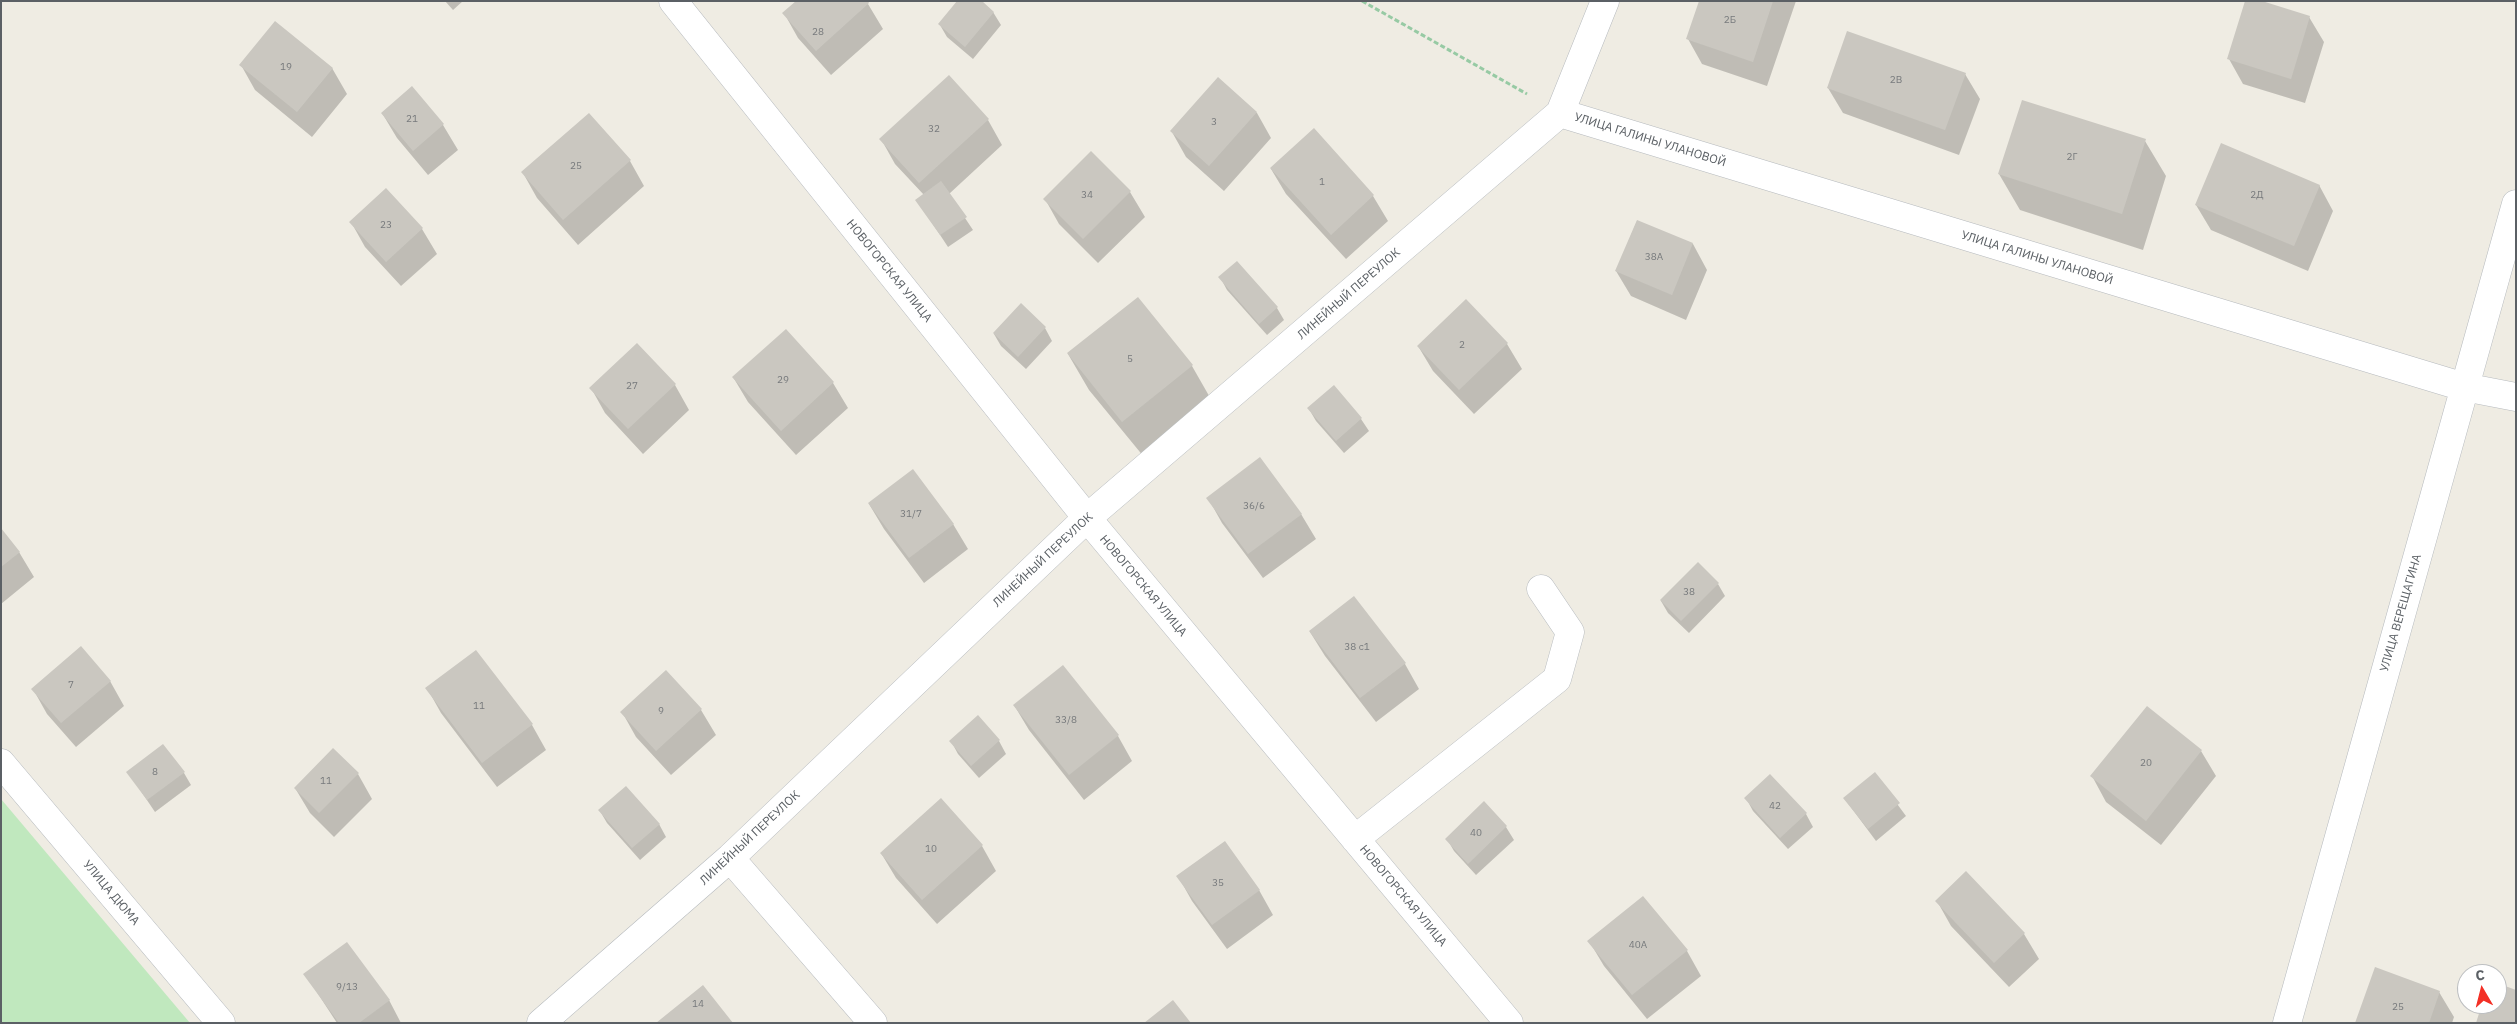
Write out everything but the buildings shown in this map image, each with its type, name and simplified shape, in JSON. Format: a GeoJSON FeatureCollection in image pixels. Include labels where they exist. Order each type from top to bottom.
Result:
{"type":"FeatureCollection","features":[{"type":"Feature","properties":{"kind":"street","name":"НОВОГОРСКАЯ УЛИЦА"},"geometry":{"type":"LineString","coordinates":[[674,1],[1087,518],[1509,1023]]}},
{"type":"Feature","properties":{"kind":"street"},"geometry":{"type":"LineString","coordinates":[[1560,113],[1605,1]]}},
{"type":"Feature","properties":{"kind":"street","name":"ЛИНЕЙНЫЙ ПЕРЕУЛОК"},"geometry":{"type":"LineString","coordinates":[[541,1023],[730,858],[1087,518],[1560,113]]}},
{"type":"Feature","properties":{"kind":"street","name":"УЛИЦА ГАЛИНЫ УЛАНОВОЙ"},"geometry":{"type":"LineString","coordinates":[[1560,113],[2464,387],[2516,397]]}},
{"type":"Feature","properties":{"kind":"street","name":"УЛИЦА ВЕРЕЩАГИНА"},"geometry":{"type":"LineString","coordinates":[[2287,1023],[2516,204]]}},
{"type":"Feature","properties":{"kind":"street"},"geometry":{"type":"LineString","coordinates":[[1355,839],[1558,679],[1570,632],[1541,589]]}},
{"type":"Feature","properties":{"kind":"street","name":"УЛИЦА ДЮМА"},"geometry":{"type":"LineString","coordinates":[[1,763],[221,1023]]}},
{"type":"Feature","properties":{"kind":"street"},"geometry":{"type":"LineString","coordinates":[[730,858],[873,1023]]}},
{"type":"Feature","properties":{"kind":"path"},"geometry":{"type":"LineString","coordinates":[[1362,1],[1560,113]]}},
{"type":"Feature","properties":{"kind":"green space"},"geometry":{"type":"Polygon","coordinates":[[[1,799],[190,1023],[1,1023],[1,799]]]}}]}
